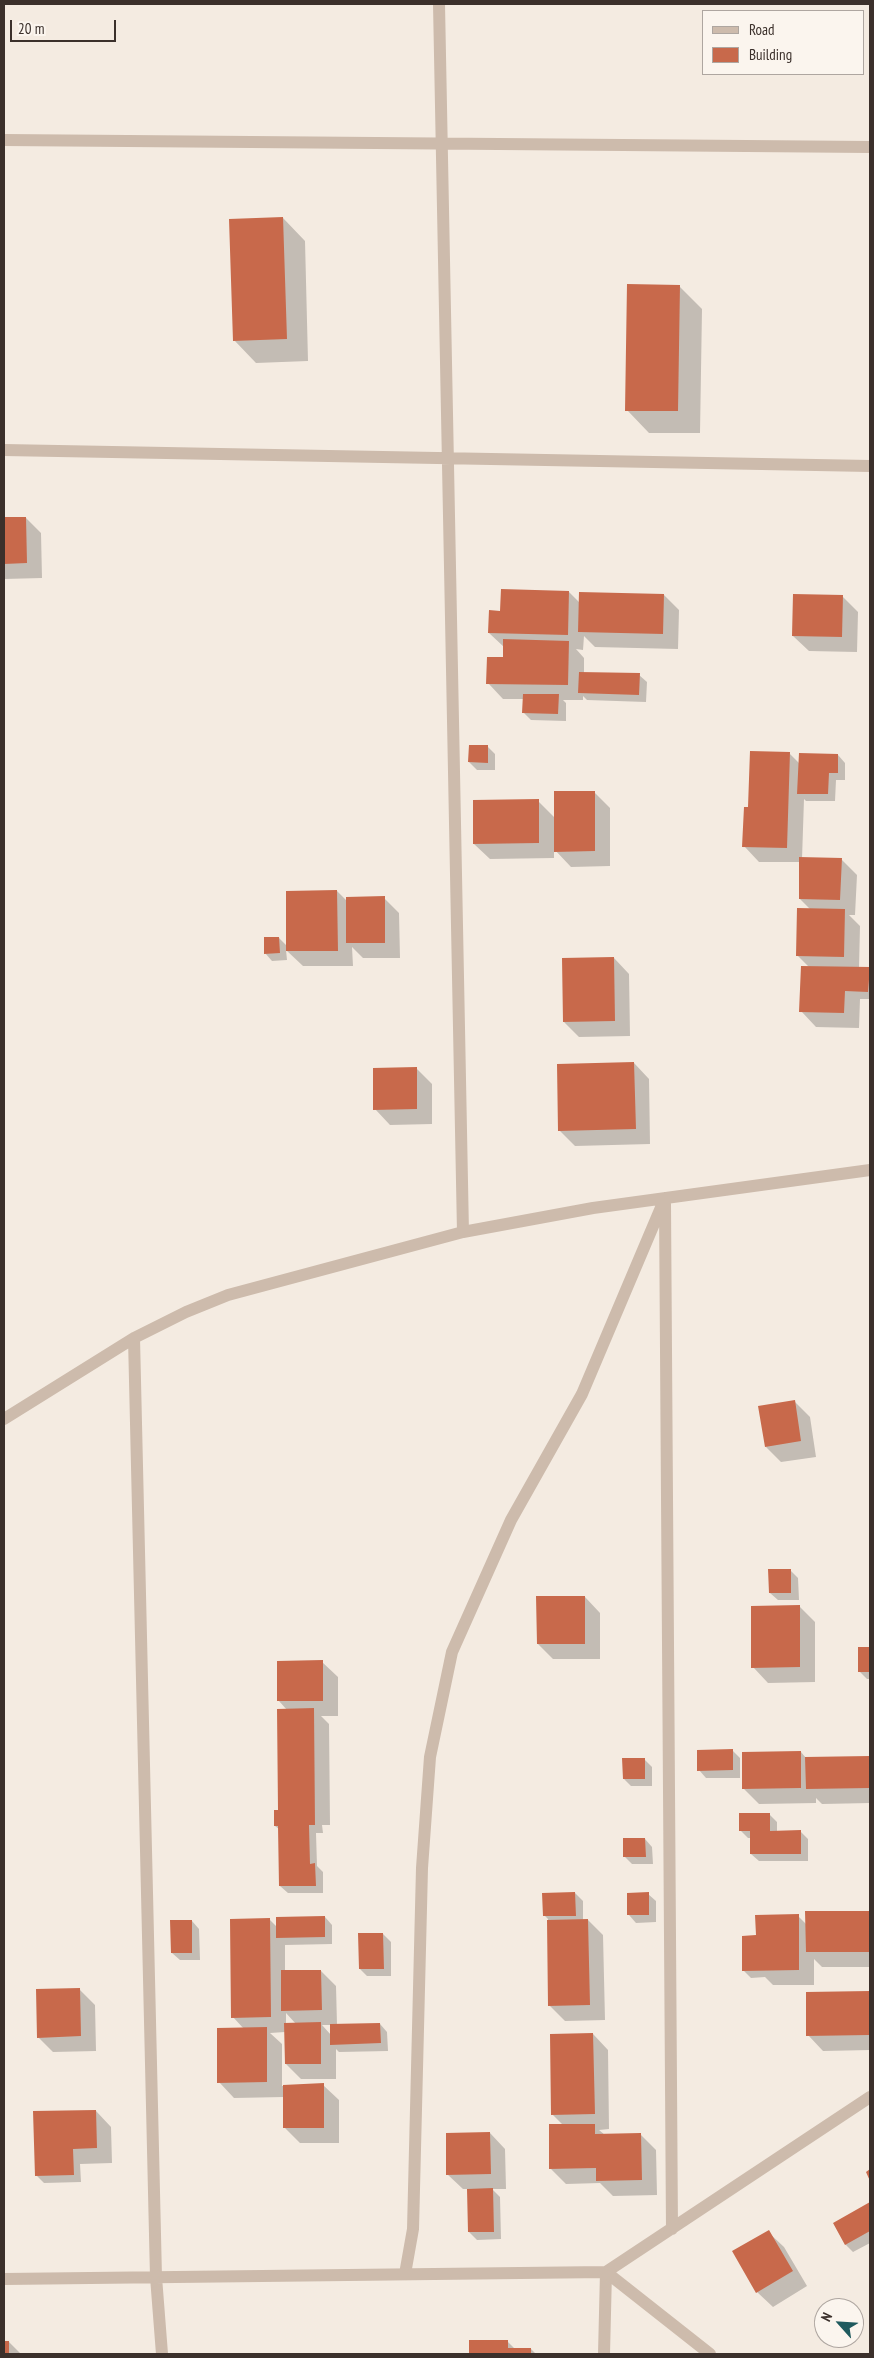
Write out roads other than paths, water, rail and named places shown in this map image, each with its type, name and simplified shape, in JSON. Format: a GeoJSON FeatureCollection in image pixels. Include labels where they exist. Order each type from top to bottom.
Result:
{"type":"FeatureCollection","features":[{"type":"Feature","properties":{"kind":"street"},"geometry":{"type":"LineString","coordinates":[[439,4],[463,1232]]}},
{"type":"Feature","properties":{"kind":"street"},"geometry":{"type":"LineString","coordinates":[[4,140],[441,142],[870,147]]}},
{"type":"Feature","properties":{"kind":"street"},"geometry":{"type":"LineString","coordinates":[[4,450],[870,466]]}},
{"type":"Feature","properties":{"kind":"street"},"geometry":{"type":"LineString","coordinates":[[4,1419],[134,1338],[186,1312],[228,1295],[463,1232],[593,1208],[870,1170]]}},
{"type":"Feature","properties":{"kind":"street"},"geometry":{"type":"LineString","coordinates":[[665,1198],[672,2229]]}},
{"type":"Feature","properties":{"kind":"street"},"geometry":{"type":"LineString","coordinates":[[405,2274],[413,2229],[422,1868],[429,1766],[452,1652],[511,1520],[582,1394],[665,1198]]}},
{"type":"Feature","properties":{"kind":"street"},"geometry":{"type":"LineString","coordinates":[[134,1338],[156,2277],[162,2354]]}},
{"type":"Feature","properties":{"kind":"street"},"geometry":{"type":"LineString","coordinates":[[4,2279],[606,2272],[870,2097]]}},
{"type":"Feature","properties":{"kind":"street"},"geometry":{"type":"LineString","coordinates":[[604,2354],[606,2272]]}},
{"type":"Feature","properties":{"kind":"street"},"geometry":{"type":"LineString","coordinates":[[606,2272],[710,2354]]}}]}
